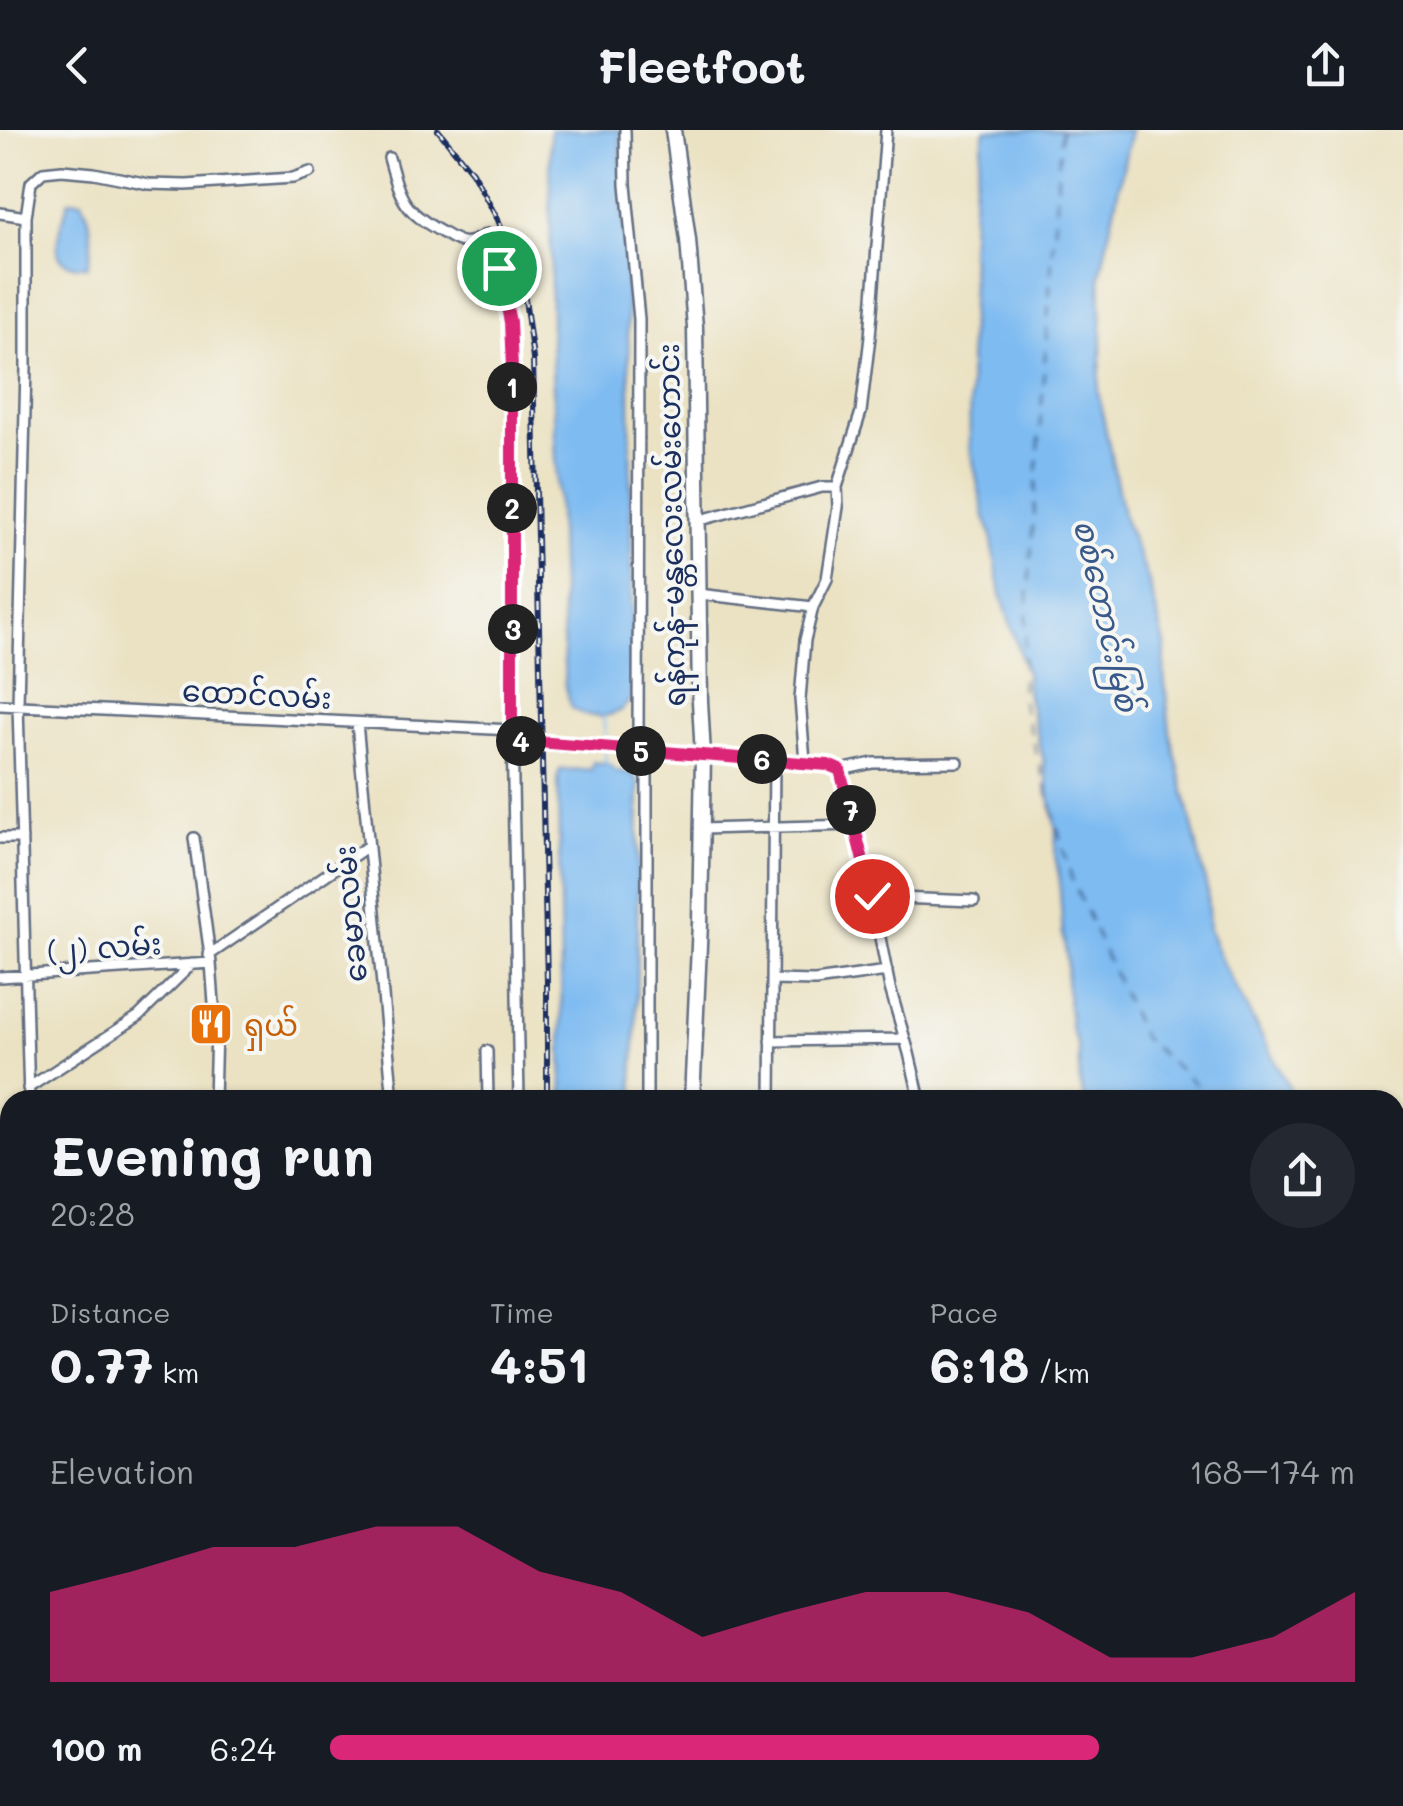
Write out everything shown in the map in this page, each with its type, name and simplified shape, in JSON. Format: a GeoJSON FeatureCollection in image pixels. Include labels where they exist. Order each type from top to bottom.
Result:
{"type":"FeatureCollection","features":[{"type":"Feature","properties":{"kind":"highway","name":"ရန်ကုန်-မန္တလေးလမ်းဟောင်း"},"geometry":{"type":"LineString","coordinates":[[672,130],[688,240],[695,327],[703,756],[692,1090]]}},
{"type":"Feature","properties":{"kind":"street"},"geometry":{"type":"LineString","coordinates":[[625,130],[638,319],[647,1090]]}},
{"type":"Feature","properties":{"kind":"street"},"geometry":{"type":"LineString","coordinates":[[804,761],[800,698],[806,640],[813,607],[827,578],[838,507],[837,487],[864,393],[886,130]]}},
{"type":"Feature","properties":{"kind":"street"},"geometry":{"type":"LineString","coordinates":[[389,158],[398,191],[423,222],[458,243],[487,234],[506,294],[510,322],[519,1090]]}},
{"type":"Feature","properties":{"kind":"street"},"geometry":{"type":"LineString","coordinates":[[28,1088],[18,706],[26,217],[30,184],[42,172],[62,170],[149,184],[186,185],[294,178],[310,172]]}},
{"type":"Feature","properties":{"kind":"street"},"geometry":{"type":"LineString","coordinates":[[0,213],[26,217]]}},
{"type":"Feature","properties":{"kind":"street"},"geometry":{"type":"LineString","coordinates":[[697,521],[837,487]]}},
{"type":"Feature","properties":{"kind":"street"},"geometry":{"type":"LineString","coordinates":[[698,594],[813,607]]}},
{"type":"Feature","properties":{"kind":"street","name":"ထောင်လမ်း"},"geometry":{"type":"LineString","coordinates":[[0,705],[357,723],[512,735],[643,752],[804,761],[840,770]]}},
{"type":"Feature","properties":{"kind":"street","name":"ခေမာလမ်း"},"geometry":{"type":"LineString","coordinates":[[357,723],[392,1090]]}},
{"type":"Feature","properties":{"kind":"street"},"geometry":{"type":"LineString","coordinates":[[772,1090],[774,760]]}},
{"type":"Feature","properties":{"kind":"street"},"geometry":{"type":"LineString","coordinates":[[918,1090],[840,770],[873,763],[958,762]]}},
{"type":"Feature","properties":{"kind":"street"},"geometry":{"type":"LineString","coordinates":[[701,829],[855,826]]}},
{"type":"Feature","properties":{"kind":"street"},"geometry":{"type":"LineString","coordinates":[[0,838],[22,838]]}},
{"type":"Feature","properties":{"kind":"street"},"geometry":{"type":"LineString","coordinates":[[194,838],[216,1030],[214,1090]]}},
{"type":"Feature","properties":{"kind":"street"},"geometry":{"type":"LineString","coordinates":[[210,959],[368,846]]}},
{"type":"Feature","properties":{"kind":"street"},"geometry":{"type":"LineString","coordinates":[[872,896],[974,901]]}},
{"type":"Feature","properties":{"kind":"street","name":"(၂) လမ်း"},"geometry":{"type":"LineString","coordinates":[[0,977],[192,964],[210,959]]}},
{"type":"Feature","properties":{"kind":"street"},"geometry":{"type":"LineString","coordinates":[[28,1088],[138,1016],[192,964]]}},
{"type":"Feature","properties":{"kind":"street"},"geometry":{"type":"LineString","coordinates":[[772,980],[815,981],[887,972]]}},
{"type":"Feature","properties":{"kind":"street"},"geometry":{"type":"LineString","coordinates":[[771,1041],[905,1039]]}},
{"type":"Feature","properties":{"kind":"street"},"geometry":{"type":"LineString","coordinates":[[487,1051],[488,1090]]}},
{"type":"Feature","properties":{"kind":"water"},"geometry":{"type":"Polygon","coordinates":[[[550,130],[620,130],[630,383],[632,694],[622,709],[606,716],[588,715],[571,708],[565,687],[551,337],[550,130]]]}},
{"type":"Feature","properties":{"kind":"water","name":"စစ်တောင်းမြစ်"},"geometry":{"type":"Polygon","coordinates":[[[985,130],[1131,130],[1100,275],[1102,345],[1098,392],[1124,519],[1148,579],[1165,645],[1170,731],[1207,889],[1209,930],[1291,1090],[1082,1090],[1066,980],[1056,831],[1026,673],[1001,594],[970,446],[970,250],[974,190],[985,130]]]}},
{"type":"Feature","properties":{"kind":"water"},"geometry":{"type":"Polygon","coordinates":[[[69,200],[82,201],[88,216],[91,242],[87,266],[72,265],[59,254],[59,234],[69,200]]]}},
{"type":"Feature","properties":{"kind":"water"},"geometry":{"type":"Polygon","coordinates":[[[593,762],[611,765],[614,770],[633,774],[639,783],[634,1090],[563,1090],[558,775],[560,770],[592,769],[593,762]]]}},
{"type":"Feature","properties":{"kind":"waterway"},"geometry":{"type":"LineString","coordinates":[[603,717],[606,742]]}},
{"type":"Feature","properties":{"kind":"waterway"},"geometry":{"type":"LineString","coordinates":[[605,753],[606,764]]}},
{"type":"Feature","properties":{"kind":"ferry route"},"geometry":{"type":"LineString","coordinates":[[1061,130],[1021,698],[1072,880],[1142,1037],[1203,1090]]}},
{"type":"Feature","properties":{"kind":"railway"},"geometry":{"type":"LineString","coordinates":[[438,130],[472,172],[498,220],[523,284],[533,359],[547,1090]]}},
{"type":"Feature","properties":{"kind":"place","name":"ရှယ်"},"geometry":{"type":"Point","coordinates":[211,1024]}},
{"type":"Feature","properties":{"kind":"route"},"geometry":{"type":"LineString","coordinates":[[499,268],[510,322],[512,368],[512,740],[818,762],[840,770],[872,896]]}}]}
